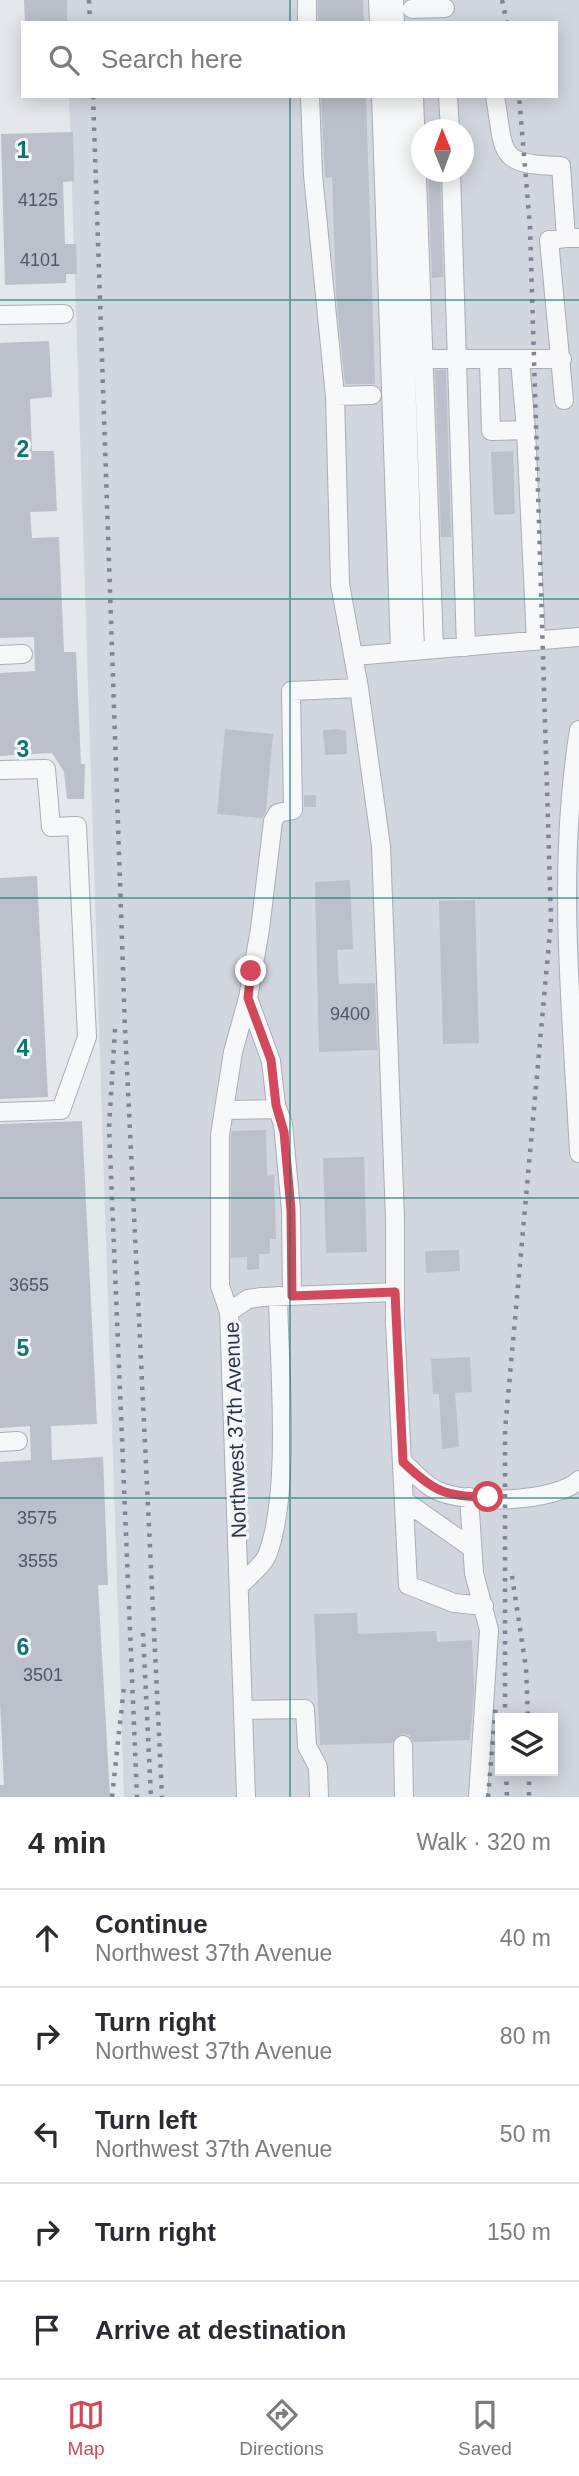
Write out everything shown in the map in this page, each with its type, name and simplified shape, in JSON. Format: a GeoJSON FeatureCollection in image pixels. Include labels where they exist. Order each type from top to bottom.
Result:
{"type":"FeatureCollection","features":[{"type":"Feature","properties":{"kind":"street"},"geometry":{"type":"LineString","coordinates":[[307,0],[307,21]]}},
{"type":"Feature","properties":{"kind":"street"},"geometry":{"type":"LineString","coordinates":[[378,0],[379,21]]}},
{"type":"Feature","properties":{"kind":"street"},"geometry":{"type":"LineString","coordinates":[[394,0],[395,21]]}},
{"type":"Feature","properties":{"kind":"street"},"geometry":{"type":"LineString","coordinates":[[412,11],[445,10]]}},
{"type":"Feature","properties":{"kind":"street"},"geometry":{"type":"LineString","coordinates":[[310,98],[313,176],[335,396],[339,577],[359,688],[381,846],[395,1218],[395,1292],[408,1585],[454,1603],[484,1606]]}},
{"type":"Feature","properties":{"kind":"street"},"geometry":{"type":"LineString","coordinates":[[381,98],[416,651]]}},
{"type":"Feature","properties":{"kind":"street"},"geometry":{"type":"LineString","coordinates":[[397,98],[415,359]]}},
{"type":"Feature","properties":{"kind":"street"},"geometry":{"type":"LineString","coordinates":[[414,98],[416,119]]}},
{"type":"Feature","properties":{"kind":"street"},"geometry":{"type":"LineString","coordinates":[[448,98],[449,119]]}},
{"type":"Feature","properties":{"kind":"street"},"geometry":{"type":"LineString","coordinates":[[495,98],[503,142],[511,158],[527,165],[561,166],[572,238],[550,240],[554,320],[559,324],[564,400]]}},
{"type":"Feature","properties":{"kind":"street"},"geometry":{"type":"LineString","coordinates":[[416,651],[415,359],[418,182]]}},
{"type":"Feature","properties":{"kind":"street"},"geometry":{"type":"LineString","coordinates":[[451,182],[466,646]]}},
{"type":"Feature","properties":{"kind":"street"},"geometry":{"type":"LineString","coordinates":[[0,315],[64,314]]}},
{"type":"Feature","properties":{"kind":"street"},"geometry":{"type":"LineString","coordinates":[[415,359],[562,359]]}},
{"type":"Feature","properties":{"kind":"street"},"geometry":{"type":"LineString","coordinates":[[489,361],[491,431],[526,430]]}},
{"type":"Feature","properties":{"kind":"street"},"geometry":{"type":"LineString","coordinates":[[520,361],[536,641]]}},
{"type":"Feature","properties":{"kind":"street"},"geometry":{"type":"LineString","coordinates":[[335,396],[372,395]]}},
{"type":"Feature","properties":{"kind":"street"},"geometry":{"type":"LineString","coordinates":[[354,656],[579,637]]}},
{"type":"Feature","properties":{"kind":"street"},"geometry":{"type":"LineString","coordinates":[[0,655],[23,654]]}},
{"type":"Feature","properties":{"kind":"street"},"geometry":{"type":"LineString","coordinates":[[229,1312],[220,1286],[219,1150],[233,1052],[248,998],[262,917],[273,821],[278,813],[293,810],[290,691],[359,688]]}},
{"type":"Feature","properties":{"kind":"street"},"geometry":{"type":"LineString","coordinates":[[579,730],[567,823],[565,883],[579,1153]]}},
{"type":"Feature","properties":{"kind":"street"},"geometry":{"type":"LineString","coordinates":[[0,770],[47,769],[51,827],[77,826],[87,1037],[61,1110],[0,1112]]}},
{"type":"Feature","properties":{"kind":"street"},"geometry":{"type":"LineString","coordinates":[[240,1586],[267,1556],[277,1505],[290,1201],[284,1132],[277,1109],[273,1070],[248,998]]}},
{"type":"Feature","properties":{"kind":"street"},"geometry":{"type":"LineString","coordinates":[[224,1111],[277,1109]]}},
{"type":"Feature","properties":{"kind":"street","name":"Northwest 37th Avenue"},"geometry":{"type":"LineString","coordinates":[[246,1797],[229,1312],[248,1299],[395,1292]]}},
{"type":"Feature","properties":{"kind":"street"},"geometry":{"type":"LineString","coordinates":[[403,1462],[436,1490],[469,1497],[543,1496],[567,1489],[579,1480]]}},
{"type":"Feature","properties":{"kind":"street"},"geometry":{"type":"LineString","coordinates":[[469,1497],[472,1548],[489,1630],[478,1797]]}},
{"type":"Feature","properties":{"kind":"street"},"geometry":{"type":"LineString","coordinates":[[406,1502],[472,1548]]}},
{"type":"Feature","properties":{"kind":"street"},"geometry":{"type":"LineString","coordinates":[[244,1710],[305,1709],[307,1746],[318,1767],[319,1797]]}},
{"type":"Feature","properties":{"kind":"street"},"geometry":{"type":"LineString","coordinates":[[403,1745],[404,1797]]}},
{"type":"Feature","properties":{"kind":"shaded area"},"geometry":{"type":"Polygon","coordinates":[[[66,0],[579,0],[579,1797],[124,1797],[69,98],[558,98],[558,21],[66,21],[66,0]]]}},
{"type":"Feature","properties":{"kind":"building"},"geometry":{"type":"Polygon","coordinates":[[[24,0],[67,0],[67,21],[25,21],[24,0]]]}},
{"type":"Feature","properties":{"kind":"building"},"geometry":{"type":"Polygon","coordinates":[[[318,0],[363,0],[364,21],[318,21],[318,0]]]}},
{"type":"Feature","properties":{"kind":"building"},"geometry":{"type":"Polygon","coordinates":[[[321,98],[366,98],[375,384],[345,384],[336,293],[332,177],[325,178],[321,98]]]}},
{"type":"Feature","properties":{"kind":"building"},"geometry":{"type":"Polygon","coordinates":[[[73,132],[74,181],[63,182],[65,244],[76,244],[77,274],[66,274],[66,283],[5,285],[1,134],[73,132]]]}},
{"type":"Feature","properties":{"kind":"building"},"geometry":{"type":"Polygon","coordinates":[[[428,182],[440,182],[443,277],[432,278],[428,182]]]}},
{"type":"Feature","properties":{"kind":"building"},"geometry":{"type":"Polygon","coordinates":[[[49,341],[52,397],[30,399],[32,451],[54,451],[57,511],[30,512],[32,538],[59,537],[64,652],[76,652],[81,764],[85,764],[84,799],[67,799],[64,772],[52,753],[0,756],[0,673],[35,671],[34,637],[0,638],[0,343],[49,341]]]}},
{"type":"Feature","properties":{"kind":"building"},"geometry":{"type":"Polygon","coordinates":[[[435,370],[446,370],[451,537],[441,537],[435,370]]]}},
{"type":"Feature","properties":{"kind":"building"},"geometry":{"type":"Polygon","coordinates":[[[513,451],[515,514],[494,515],[491,452],[513,451]]]}},
{"type":"Feature","properties":{"kind":"building"},"geometry":{"type":"Polygon","coordinates":[[[225,729],[273,734],[266,811],[262,818],[217,814],[225,729]]]}},
{"type":"Feature","properties":{"kind":"building"},"geometry":{"type":"Polygon","coordinates":[[[323,730],[346,731],[347,754],[325,755],[323,730]]]}},
{"type":"Feature","properties":{"kind":"building"},"geometry":{"type":"Polygon","coordinates":[[[304,795],[316,795],[316,807],[304,807],[304,795]]]}},
{"type":"Feature","properties":{"kind":"building"},"geometry":{"type":"Polygon","coordinates":[[[37,876],[48,1097],[0,1099],[0,878],[37,876]]]}},
{"type":"Feature","properties":{"kind":"building"},"geometry":{"type":"Polygon","coordinates":[[[350,880],[353,949],[337,950],[339,984],[375,983],[377,1050],[319,1052],[315,882],[350,880]]]}},
{"type":"Feature","properties":{"kind":"building"},"geometry":{"type":"Polygon","coordinates":[[[475,900],[479,1043],[443,1044],[439,901],[475,900]]]}},
{"type":"Feature","properties":{"kind":"building"},"geometry":{"type":"Polygon","coordinates":[[[82,1121],[97,1424],[51,1426],[52,1460],[103,1457],[108,1585],[98,1585],[110,1797],[0,1797],[0,1785],[4,1785],[0,1702],[0,1462],[31,1460],[30,1426],[0,1428],[0,1124],[82,1121]]]}},
{"type":"Feature","properties":{"kind":"building"},"geometry":{"type":"Polygon","coordinates":[[[266,1130],[267,1176],[274,1175],[276,1239],[270,1239],[270,1254],[259,1254],[259,1269],[247,1270],[247,1257],[231,1258],[231,1136],[232,1131],[266,1130]]]}},
{"type":"Feature","properties":{"kind":"building"},"geometry":{"type":"Polygon","coordinates":[[[364,1157],[367,1252],[326,1253],[323,1158],[364,1157]]]}},
{"type":"Feature","properties":{"kind":"building"},"geometry":{"type":"Polygon","coordinates":[[[459,1250],[460,1271],[426,1273],[425,1251],[459,1250]]]}},
{"type":"Feature","properties":{"kind":"building"},"geometry":{"type":"Polygon","coordinates":[[[470,1357],[472,1392],[455,1393],[459,1447],[442,1449],[439,1394],[433,1394],[431,1359],[470,1357]]]}},
{"type":"Feature","properties":{"kind":"building"},"geometry":{"type":"Polygon","coordinates":[[[357,1613],[358,1634],[436,1631],[437,1642],[472,1640],[474,1690],[470,1740],[414,1742],[409,1735],[402,1734],[392,1743],[320,1745],[314,1614],[357,1613]]]}},
{"type":"Feature","properties":{"kind":"railway"},"geometry":{"type":"LineString","coordinates":[[89,0],[90,21]]}},
{"type":"Feature","properties":{"kind":"railway"},"geometry":{"type":"LineString","coordinates":[[502,0],[507,21]]}},
{"type":"Feature","properties":{"kind":"railway"},"geometry":{"type":"LineString","coordinates":[[93,98],[125,1028],[162,1797]]}},
{"type":"Feature","properties":{"kind":"railway"},"geometry":{"type":"LineString","coordinates":[[505,1713],[505,1430],[551,920],[530,227],[519,98]]}},
{"type":"Feature","properties":{"kind":"railway"},"geometry":{"type":"LineString","coordinates":[[115,1029],[109,1128],[137,1797]]}},
{"type":"Feature","properties":{"kind":"railway"},"geometry":{"type":"LineString","coordinates":[[512,1576],[526,1668],[528,1713]]}},
{"type":"Feature","properties":{"kind":"railway"},"geometry":{"type":"LineString","coordinates":[[143,1633],[151,1797]]}},
{"type":"Feature","properties":{"kind":"railway"},"geometry":{"type":"LineString","coordinates":[[112,1797],[124,1686]]}},
{"type":"Feature","properties":{"kind":"railway"},"geometry":{"type":"LineString","coordinates":[[488,1797],[496,1703]]}},
{"type":"Feature","properties":{"kind":"railway"},"geometry":{"type":"LineString","coordinates":[[506,1776],[507,1797]]}},
{"type":"Feature","properties":{"kind":"railway"},"geometry":{"type":"LineString","coordinates":[[529,1776],[529,1797]]}},
{"type":"Feature","properties":{"kind":"route"},"geometry":{"type":"LineString","coordinates":[[251,971],[248,998],[271,1060],[276,1105],[284,1132],[291,1210],[292,1296],[395,1292],[403,1462],[436,1490],[460,1497],[488,1497]]}}]}
